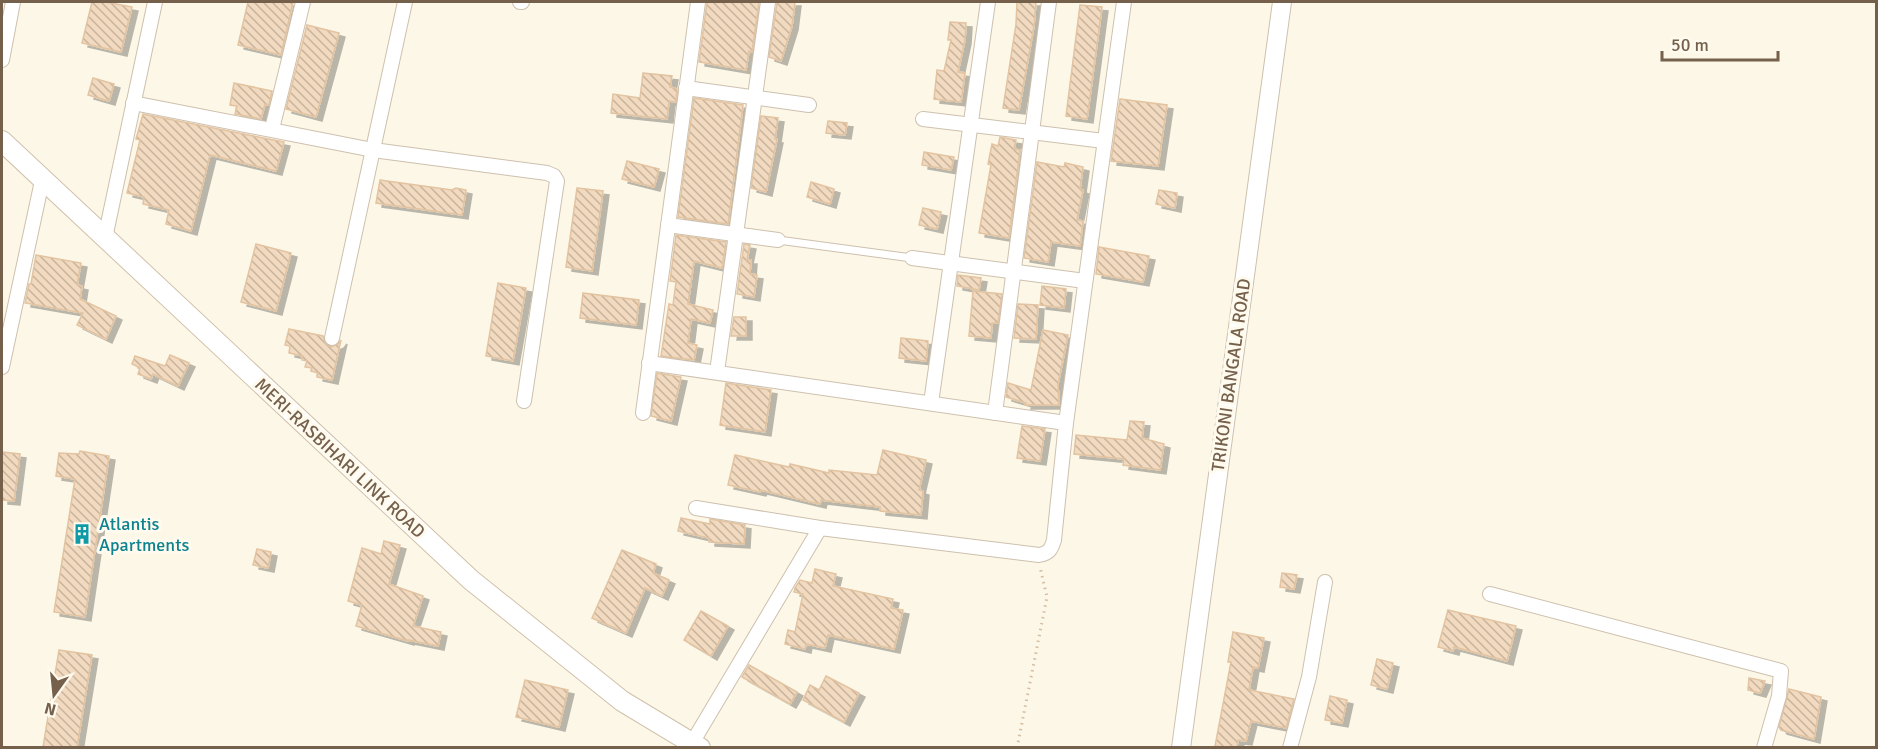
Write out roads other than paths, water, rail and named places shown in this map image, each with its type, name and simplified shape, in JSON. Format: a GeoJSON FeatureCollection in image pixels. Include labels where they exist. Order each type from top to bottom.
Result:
{"type":"FeatureCollection","features":[{"type":"Feature","properties":{"kind":"main road","name":"MERI-RASBIHARI LINK ROAD"},"geometry":{"type":"LineString","coordinates":[[4,146],[471,580],[622,701],[696,745]]}},
{"type":"Feature","properties":{"kind":"street"},"geometry":{"type":"LineString","coordinates":[[2,60],[13,2]]}},
{"type":"Feature","properties":{"kind":"street"},"geometry":{"type":"LineString","coordinates":[[105,238],[155,2]]}},
{"type":"Feature","properties":{"kind":"street"},"geometry":{"type":"LineString","coordinates":[[272,129],[303,2]]}},
{"type":"Feature","properties":{"kind":"street"},"geometry":{"type":"LineString","coordinates":[[332,338],[405,2]]}},
{"type":"Feature","properties":{"kind":"street"},"geometry":{"type":"LineString","coordinates":[[642,413],[698,2]]}},
{"type":"Feature","properties":{"kind":"street"},"geometry":{"type":"LineString","coordinates":[[717,372],[768,2]]}},
{"type":"Feature","properties":{"kind":"street"},"geometry":{"type":"LineString","coordinates":[[931,403],[988,2]]}},
{"type":"Feature","properties":{"kind":"street"},"geometry":{"type":"LineString","coordinates":[[995,413],[1049,2]]}},
{"type":"Feature","properties":{"kind":"street"},"geometry":{"type":"LineString","coordinates":[[696,508],[820,528],[1033,554],[1046,553],[1050,550],[1054,540],[1065,423],[1124,2]]}},
{"type":"Feature","properties":{"kind":"street","name":"TRIKONI BANGALA ROAD"},"geometry":{"type":"LineString","coordinates":[[1181,747],[1282,2]]}},
{"type":"Feature","properties":{"kind":"street"},"geometry":{"type":"LineString","coordinates":[[686,88],[809,105]]}},
{"type":"Feature","properties":{"kind":"street"},"geometry":{"type":"LineString","coordinates":[[134,103],[373,150],[547,173],[554,176],[557,181],[524,401]]}},
{"type":"Feature","properties":{"kind":"street"},"geometry":{"type":"LineString","coordinates":[[923,119],[1104,141]]}},
{"type":"Feature","properties":{"kind":"street"},"geometry":{"type":"LineString","coordinates":[[2,367],[42,181]]}},
{"type":"Feature","properties":{"kind":"street"},"geometry":{"type":"LineString","coordinates":[[668,225],[778,240]]}},
{"type":"Feature","properties":{"kind":"street"},"geometry":{"type":"LineString","coordinates":[[912,258],[1085,282]]}},
{"type":"Feature","properties":{"kind":"street"},"geometry":{"type":"LineString","coordinates":[[649,363],[1065,423]]}},
{"type":"Feature","properties":{"kind":"street"},"geometry":{"type":"LineString","coordinates":[[696,745],[820,528]]}},
{"type":"Feature","properties":{"kind":"street"},"geometry":{"type":"LineString","coordinates":[[1290,747],[1309,677],[1325,582]]}},
{"type":"Feature","properties":{"kind":"street"},"geometry":{"type":"LineString","coordinates":[[1490,594],[1781,671],[1779,696],[1764,747]]}},
{"type":"Feature","properties":{"kind":"lane"},"geometry":{"type":"LineString","coordinates":[[778,240],[912,258]]}},
{"type":"Feature","properties":{"kind":"place","name":"Atlantis Apartments"},"geometry":{"type":"Point","coordinates":[82,534]}}]}
